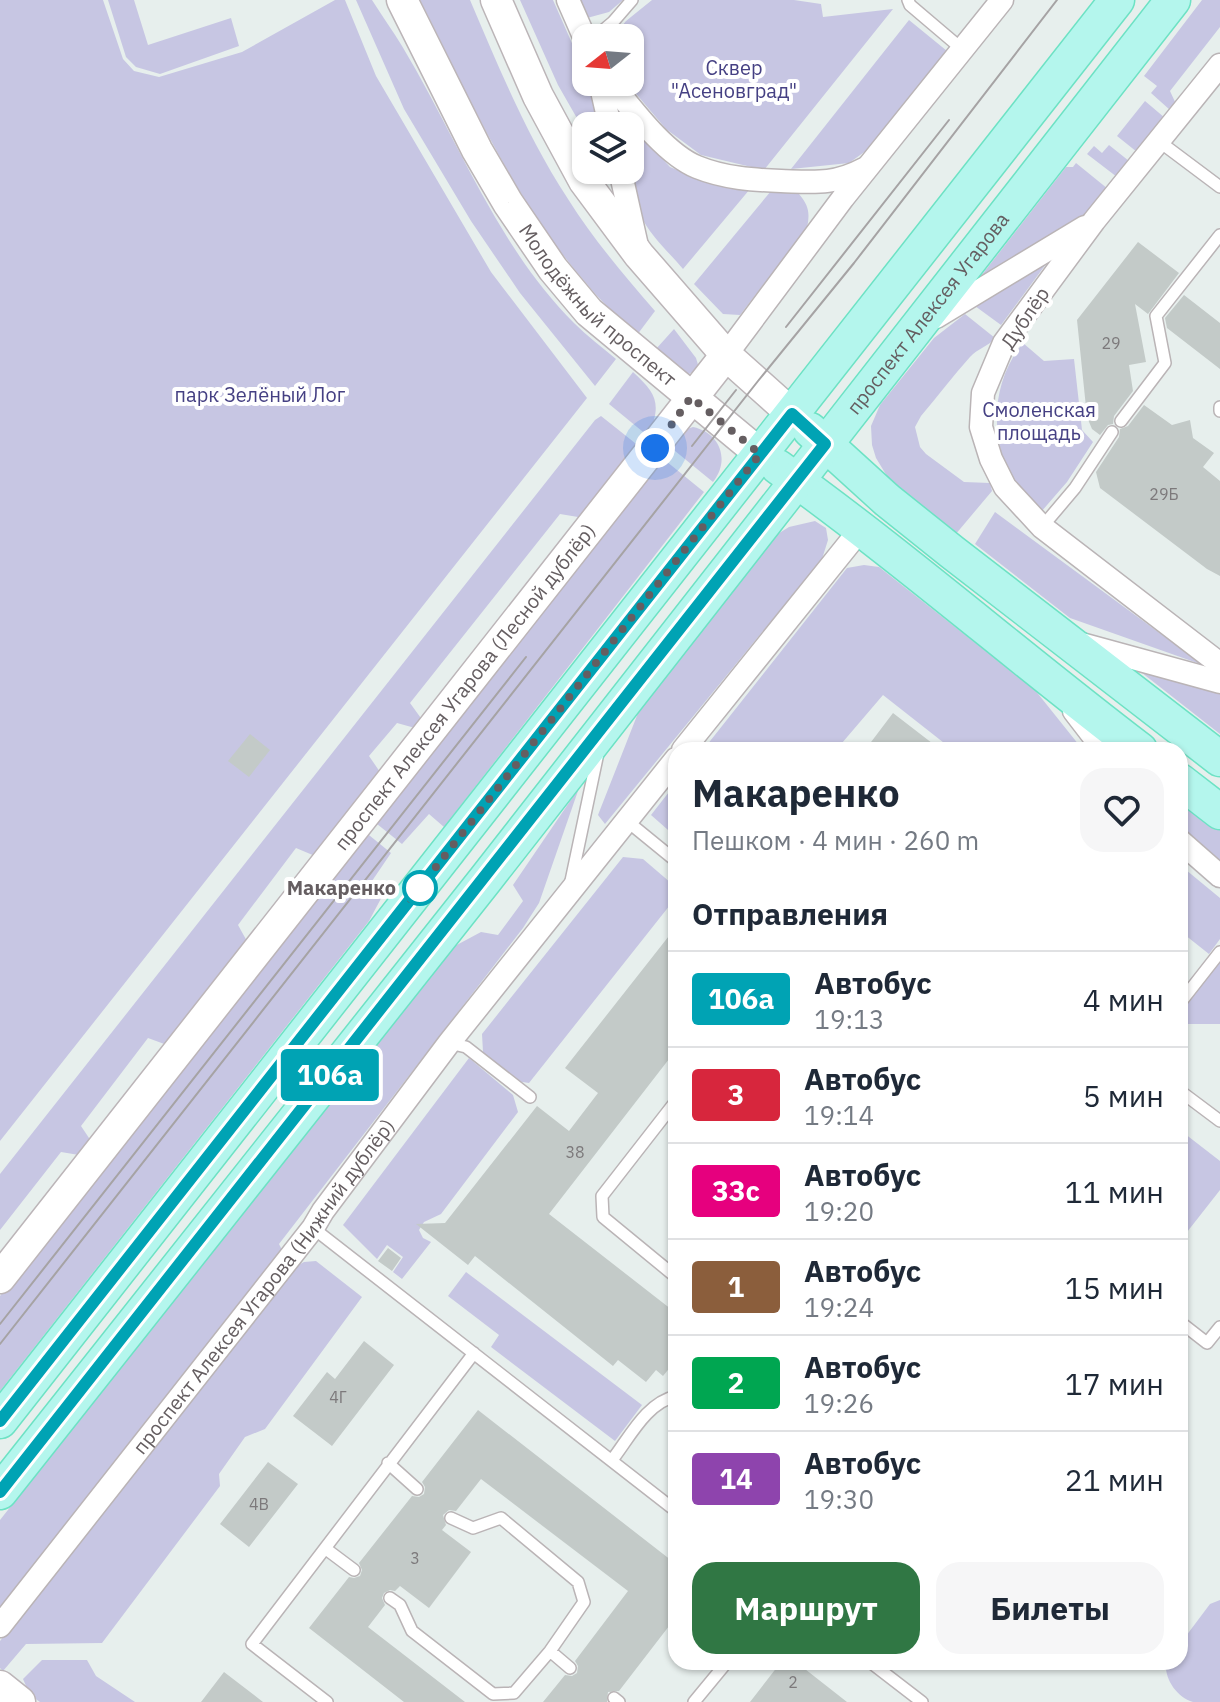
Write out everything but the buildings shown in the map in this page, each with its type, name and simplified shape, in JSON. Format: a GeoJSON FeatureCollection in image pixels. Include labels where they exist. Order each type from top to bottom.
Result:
{"type":"FeatureCollection","features":[{"type":"Feature","properties":{"kind":"main road"},"geometry":{"type":"LineString","coordinates":[[0,1421],[1117,0]]}},
{"type":"Feature","properties":{"kind":"main road","name":"проспект Алексея Угарова"},"geometry":{"type":"LineString","coordinates":[[0,1492],[475,892],[1173,0]]}},
{"type":"Feature","properties":{"kind":"main road"},"geometry":{"type":"LineString","coordinates":[[792,414],[887,500],[1220,759]]}},
{"type":"Feature","properties":{"kind":"main road","name":"Молодёжный проспект"},"geometry":{"type":"LineString","coordinates":[[760,454],[929,582],[1130,742]]}},
{"type":"Feature","properties":{"kind":"main road"},"geometry":{"type":"LineString","coordinates":[[860,530],[887,500]]}},
{"type":"Feature","properties":{"kind":"main road"},"geometry":{"type":"LineString","coordinates":[[1188,787],[1220,812]]}},
{"type":"Feature","properties":{"kind":"street","name":"Молодёжный проспект"},"geometry":{"type":"LineString","coordinates":[[402,0],[477,150],[508,203],[553,269],[589,312],[760,454]]}},
{"type":"Feature","properties":{"kind":"street"},"geometry":{"type":"LineString","coordinates":[[496,0],[538,96],[584,181],[639,255],[726,355],[792,414]]}},
{"type":"Feature","properties":{"kind":"street"},"geometry":{"type":"LineString","coordinates":[[568,0],[579,24]]}},
{"type":"Feature","properties":{"kind":"street"},"geometry":{"type":"LineString","coordinates":[[726,355],[869,166],[1002,0]]}},
{"type":"Feature","properties":{"kind":"street","name":"Дублёр"},"geometry":{"type":"LineString","coordinates":[[1220,65],[1094,221],[1004,343],[983,393],[981,427],[991,459],[1005,487],[1042,527],[1220,664]]}},
{"type":"Feature","properties":{"kind":"street"},"geometry":{"type":"LineString","coordinates":[[622,96],[656,135],[696,167],[745,180],[828,183],[849,177],[869,166]]}},
{"type":"Feature","properties":{"kind":"street"},"geometry":{"type":"LineString","coordinates":[[623,184],[639,255]]}},
{"type":"Feature","properties":{"kind":"street"},"geometry":{"type":"LineString","coordinates":[[909,336],[958,302],[1094,221]]}},
{"type":"Feature","properties":{"kind":"street","name":"проспект Алексея Угарова (Лесной дублёр)"},"geometry":{"type":"LineString","coordinates":[[0,1278],[726,355]]}},
{"type":"Feature","properties":{"kind":"street"},"geometry":{"type":"LineString","coordinates":[[689,742],[860,530]]}},
{"type":"Feature","properties":{"kind":"street"},"geometry":{"type":"LineString","coordinates":[[1066,639],[1220,682]]}},
{"type":"Feature","properties":{"kind":"street"},"geometry":{"type":"LineString","coordinates":[[1051,682],[1098,742]]}},
{"type":"Feature","properties":{"kind":"street","name":"проспект Алексея Угарова (Нижний дублёр)"},"geometry":{"type":"LineString","coordinates":[[0,1626],[313,1228],[449,1043],[668,769]]}},
{"type":"Feature","properties":{"kind":"street"},"geometry":{"type":"LineString","coordinates":[[1188,848],[1220,876]]}},
{"type":"Feature","properties":{"kind":"street"},"geometry":{"type":"LineString","coordinates":[[0,1686],[20,1702]]}},
{"type":"Feature","properties":{"kind":"lane"},"geometry":{"type":"LineString","coordinates":[[611,24],[632,0]]}},
{"type":"Feature","properties":{"kind":"lane"},"geometry":{"type":"LineString","coordinates":[[908,0],[963,50]]}},
{"type":"Feature","properties":{"kind":"lane"},"geometry":{"type":"LineString","coordinates":[[1160,142],[1220,187]]}},
{"type":"Feature","properties":{"kind":"lane"},"geometry":{"type":"LineString","coordinates":[[1121,421],[1165,363],[1156,316],[1220,235]]}},
{"type":"Feature","properties":{"kind":"lane"},"geometry":{"type":"LineString","coordinates":[[1042,527],[1075,488],[1112,432]]}},
{"type":"Feature","properties":{"kind":"lane"},"geometry":{"type":"LineString","coordinates":[[568,893],[603,725]]}},
{"type":"Feature","properties":{"kind":"lane"},"geometry":{"type":"LineString","coordinates":[[627,821],[668,854]]}},
{"type":"Feature","properties":{"kind":"lane"},"geometry":{"type":"LineString","coordinates":[[1188,993],[1220,952]]}},
{"type":"Feature","properties":{"kind":"lane"},"geometry":{"type":"LineString","coordinates":[[449,1043],[466,1047],[530,1097]]}},
{"type":"Feature","properties":{"kind":"lane"},"geometry":{"type":"LineString","coordinates":[[1188,1097],[1220,1121]]}},
{"type":"Feature","properties":{"kind":"lane"},"geometry":{"type":"LineString","coordinates":[[668,1111],[602,1196],[603,1217],[668,1270]]}},
{"type":"Feature","properties":{"kind":"lane"},"geometry":{"type":"LineString","coordinates":[[313,1228],[668,1505]]}},
{"type":"Feature","properties":{"kind":"lane"},"geometry":{"type":"LineString","coordinates":[[1188,1328],[1207,1343],[1220,1327]]}},
{"type":"Feature","properties":{"kind":"lane"},"geometry":{"type":"LineString","coordinates":[[327,1702],[252,1644],[474,1353]]}},
{"type":"Feature","properties":{"kind":"lane"},"geometry":{"type":"LineString","coordinates":[[612,1460],[653,1405],[668,1398]]}},
{"type":"Feature","properties":{"kind":"lane"},"geometry":{"type":"LineString","coordinates":[[388,1463],[417,1489]]}},
{"type":"Feature","properties":{"kind":"lane"},"geometry":{"type":"LineString","coordinates":[[390,1598],[400,1605],[412,1631],[493,1694],[514,1693],[550,1651],[584,1602],[578,1582],[501,1518],[473,1528],[451,1518]]}},
{"type":"Feature","properties":{"kind":"lane"},"geometry":{"type":"LineString","coordinates":[[326,1549],[354,1570]]}},
{"type":"Feature","properties":{"kind":"lane"},"geometry":{"type":"LineString","coordinates":[[550,1651],[570,1668]]}},
{"type":"Feature","properties":{"kind":"lane"},"geometry":{"type":"LineString","coordinates":[[699,1700],[721,1670]]}},
{"type":"Feature","properties":{"kind":"lane"},"geometry":{"type":"LineString","coordinates":[[880,1670],[922,1702]]}},
{"type":"Feature","properties":{"kind":"green space","name":"парк Зелёный Лог"},"geometry":{"type":"Polygon","coordinates":[[[0,0],[103,0],[123,59],[134,71],[159,77],[242,52],[335,0],[345,0],[376,76],[491,272],[587,398],[0,1141],[0,0]]]}},
{"type":"Feature","properties":{"kind":"green space"},"geometry":{"type":"Polygon","coordinates":[[[108,0],[134,0],[148,45],[231,18],[239,46],[160,74],[136,67],[126,57],[108,0]]]}},
{"type":"Feature","properties":{"kind":"green space"},"geometry":{"type":"Polygon","coordinates":[[[356,0],[372,0],[399,40],[500,226],[522,260],[574,323],[616,359],[595,386],[520,293],[471,221],[404,109],[356,0]]]}},
{"type":"Feature","properties":{"kind":"green space"},"geometry":{"type":"Polygon","coordinates":[[[420,0],[470,0],[514,101],[553,175],[598,243],[655,311],[637,335],[592,290],[537,218],[494,147],[420,0]]]}},
{"type":"Feature","properties":{"kind":"green space"},"geometry":{"type":"Polygon","coordinates":[[[520,0],[553,0],[572,43],[572,96],[592,96],[596,112],[573,112],[520,0]]]}},
{"type":"Feature","properties":{"kind":"green space"},"geometry":{"type":"Polygon","coordinates":[[[580,0],[623,0],[609,12],[587,18],[580,0]]]}},
{"type":"Feature","properties":{"kind":"green space","name":"Сквер \"Асеновград\""},"geometry":{"type":"Polygon","coordinates":[[[652,0],[794,0],[821,4],[823,17],[893,9],[764,170],[701,155],[666,129],[638,96],[644,96],[644,24],[624,24],[652,0]]]}},
{"type":"Feature","properties":{"kind":"green space"},"geometry":{"type":"Polygon","coordinates":[[[1202,0],[1220,0],[1220,27],[1170,91],[1176,104],[1170,110],[1151,93],[1157,86],[1144,76],[1202,0]]]}},
{"type":"Feature","properties":{"kind":"green space"},"geometry":{"type":"Polygon","coordinates":[[[909,20],[947,51],[874,145],[849,163],[791,169],[909,20]]]}},
{"type":"Feature","properties":{"kind":"green space"},"geometry":{"type":"Polygon","coordinates":[[[1145,101],[1165,118],[1137,152],[1117,136],[1145,101]]]}},
{"type":"Feature","properties":{"kind":"green space"},"geometry":{"type":"Polygon","coordinates":[[[644,139],[670,167],[706,182],[750,189],[683,269],[644,222],[633,184],[644,184],[644,139]]]}},
{"type":"Feature","properties":{"kind":"green space"},"geometry":{"type":"Polygon","coordinates":[[[1109,145],[1129,161],[1117,177],[1087,154],[1094,146],[1102,153],[1109,145]]]}},
{"type":"Feature","properties":{"kind":"green space"},"geometry":{"type":"Polygon","coordinates":[[[1076,163],[1108,189],[1087,214],[981,276],[1066,167],[1073,167],[1076,163]]]}},
{"type":"Feature","properties":{"kind":"green space"},"geometry":{"type":"Polygon","coordinates":[[[771,191],[799,194],[808,210],[807,228],[740,315],[723,314],[694,284],[771,191]]]}},
{"type":"Feature","properties":{"kind":"green space"},"geometry":{"type":"Polygon","coordinates":[[[1049,260],[1001,325],[975,306],[1049,260]]]}},
{"type":"Feature","properties":{"kind":"green space"},"geometry":{"type":"Polygon","coordinates":[[[965,314],[995,338],[970,357],[915,427],[920,447],[926,454],[964,482],[990,483],[992,491],[955,535],[893,486],[876,458],[871,426],[880,405],[934,338],[965,314]]]}},
{"type":"Feature","properties":{"kind":"green space"},"geometry":{"type":"Polygon","coordinates":[[[674,329],[696,358],[699,368],[689,374],[679,371],[656,349],[674,329]]]}},
{"type":"Feature","properties":{"kind":"green space","name":"Смоленская площадь"},"geometry":{"type":"Polygon","coordinates":[[[1023,343],[1044,361],[1074,359],[1082,430],[1093,442],[1067,482],[1041,512],[1024,496],[1011,476],[1002,455],[998,432],[997,408],[1001,385],[1023,343]]]}},
{"type":"Feature","properties":{"kind":"green space"},"geometry":{"type":"Polygon","coordinates":[[[633,372],[655,400],[655,416],[648,436],[609,404],[633,372]]]}},
{"type":"Feature","properties":{"kind":"green space"},"geometry":{"type":"Polygon","coordinates":[[[601,416],[640,447],[584,518],[560,514],[410,703],[423,721],[415,728],[397,723],[369,756],[380,772],[315,856],[296,848],[238,925],[248,943],[167,1045],[148,1038],[81,1126],[91,1141],[79,1155],[61,1152],[0,1230],[0,1174],[601,416]]]}},
{"type":"Feature","properties":{"kind":"green space"},"geometry":{"type":"Polygon","coordinates":[[[693,427],[710,435],[720,449],[721,465],[713,482],[669,446],[681,431],[693,427]]]}},
{"type":"Feature","properties":{"kind":"green space"},"geometry":{"type":"Polygon","coordinates":[[[661,457],[704,492],[444,827],[429,814],[402,844],[372,820],[661,457]]]}},
{"type":"Feature","properties":{"kind":"green space"},"geometry":{"type":"Polygon","coordinates":[[[995,512],[1203,665],[1070,618],[975,544],[995,512]]]}},
{"type":"Feature","properties":{"kind":"green space"},"geometry":{"type":"Polygon","coordinates":[[[815,521],[826,528],[828,540],[822,559],[672,742],[668,742],[668,747],[605,824],[598,815],[640,708],[776,535],[789,527],[815,521]]]}},
{"type":"Feature","properties":{"kind":"green space"},"geometry":{"type":"Polygon","coordinates":[[[864,565],[879,567],[1035,690],[1077,742],[943,742],[883,695],[843,742],[709,742],[847,568],[864,565]]]}},
{"type":"Feature","properties":{"kind":"green space"},"geometry":{"type":"Polygon","coordinates":[[[1137,669],[1220,693],[1220,734],[1137,669]]]}},
{"type":"Feature","properties":{"kind":"green space"},"geometry":{"type":"Polygon","coordinates":[[[579,788],[539,903],[523,928],[279,1244],[283,1252],[0,1612],[0,1520],[453,947],[481,932],[498,935],[523,901],[513,885],[579,788]]]}},
{"type":"Feature","properties":{"kind":"green space"},"geometry":{"type":"Polygon","coordinates":[[[668,793],[668,830],[651,815],[668,793]]]}},
{"type":"Feature","properties":{"kind":"green space"},"geometry":{"type":"Polygon","coordinates":[[[1188,804],[1220,829],[1220,863],[1188,837],[1188,804]]]}},
{"type":"Feature","properties":{"kind":"green space"},"geometry":{"type":"Polygon","coordinates":[[[364,831],[391,853],[372,881],[385,891],[369,921],[0,1391],[0,1296],[364,831]]]}},
{"type":"Feature","properties":{"kind":"green space"},"geometry":{"type":"Polygon","coordinates":[[[623,857],[643,859],[668,880],[668,908],[529,1083],[516,1081],[483,1052],[482,1034],[623,857]]]}},
{"type":"Feature","properties":{"kind":"green space"},"geometry":{"type":"Polygon","coordinates":[[[1188,872],[1220,898],[1220,939],[1209,954],[1188,937],[1188,872]]]}},
{"type":"Feature","properties":{"kind":"green space"},"geometry":{"type":"Polygon","coordinates":[[[1220,962],[1220,1024],[1188,1024],[1188,1003],[1220,962]]]}},
{"type":"Feature","properties":{"kind":"green space"},"geometry":{"type":"Polygon","coordinates":[[[469,1058],[513,1095],[518,1112],[441,1214],[424,1222],[419,1230],[423,1238],[431,1242],[402,1279],[393,1272],[403,1257],[387,1245],[377,1259],[343,1225],[469,1058]]]}},
{"type":"Feature","properties":{"kind":"green space"},"geometry":{"type":"Polygon","coordinates":[[[1188,1136],[1220,1161],[1220,1190],[1188,1231],[1188,1136]]]}},
{"type":"Feature","properties":{"kind":"green space"},"geometry":{"type":"Polygon","coordinates":[[[316,1261],[362,1297],[265,1429],[245,1437],[219,1474],[220,1486],[102,1643],[26,1644],[3,1671],[0,1668],[0,1641],[291,1269],[304,1262],[316,1261]]]}},
{"type":"Feature","properties":{"kind":"green space"},"geometry":{"type":"Polygon","coordinates":[[[466,1272],[642,1405],[615,1441],[491,1347],[499,1335],[448,1296],[466,1272]]]}},
{"type":"Feature","properties":{"kind":"green space"},"geometry":{"type":"Polygon","coordinates":[[[1220,1600],[1220,1702],[1193,1702],[1181,1696],[1172,1686],[1167,1670],[1188,1670],[1188,1633],[1210,1604],[1220,1600]]]}},
{"type":"Feature","properties":{"kind":"green space"},"geometry":{"type":"Polygon","coordinates":[[[42,1660],[87,1660],[96,1676],[135,1702],[40,1702],[30,1695],[23,1679],[42,1660]]]}},
{"type":"Feature","properties":{"kind":"tram line"},"geometry":{"type":"LineString","coordinates":[[0,1344],[854,263],[1057,0]]}},
{"type":"Feature","properties":{"kind":"tram line"},"geometry":{"type":"LineString","coordinates":[[786,327],[949,120]]}},
{"type":"Feature","properties":{"kind":"tram line"},"geometry":{"type":"LineString","coordinates":[[692,446],[736,390]]}},
{"type":"Feature","properties":{"kind":"tram line"},"geometry":{"type":"LineString","coordinates":[[0,1324],[526,657]]}},
{"type":"Feature","properties":{"kind":"bus line","name":"106а"},"geometry":{"type":"LineString","coordinates":[[0,1421],[792,414],[825,444],[485,880],[0,1492]]}},
{"type":"Feature","properties":{"kind":"place","name":"Макаренко"},"geometry":{"type":"Point","coordinates":[420,888]}},
{"type":"Feature","properties":{"kind":"route"},"geometry":{"type":"LineString","coordinates":[[420,888],[410,900],[760,454],[691,397],[655,448]]}}]}
